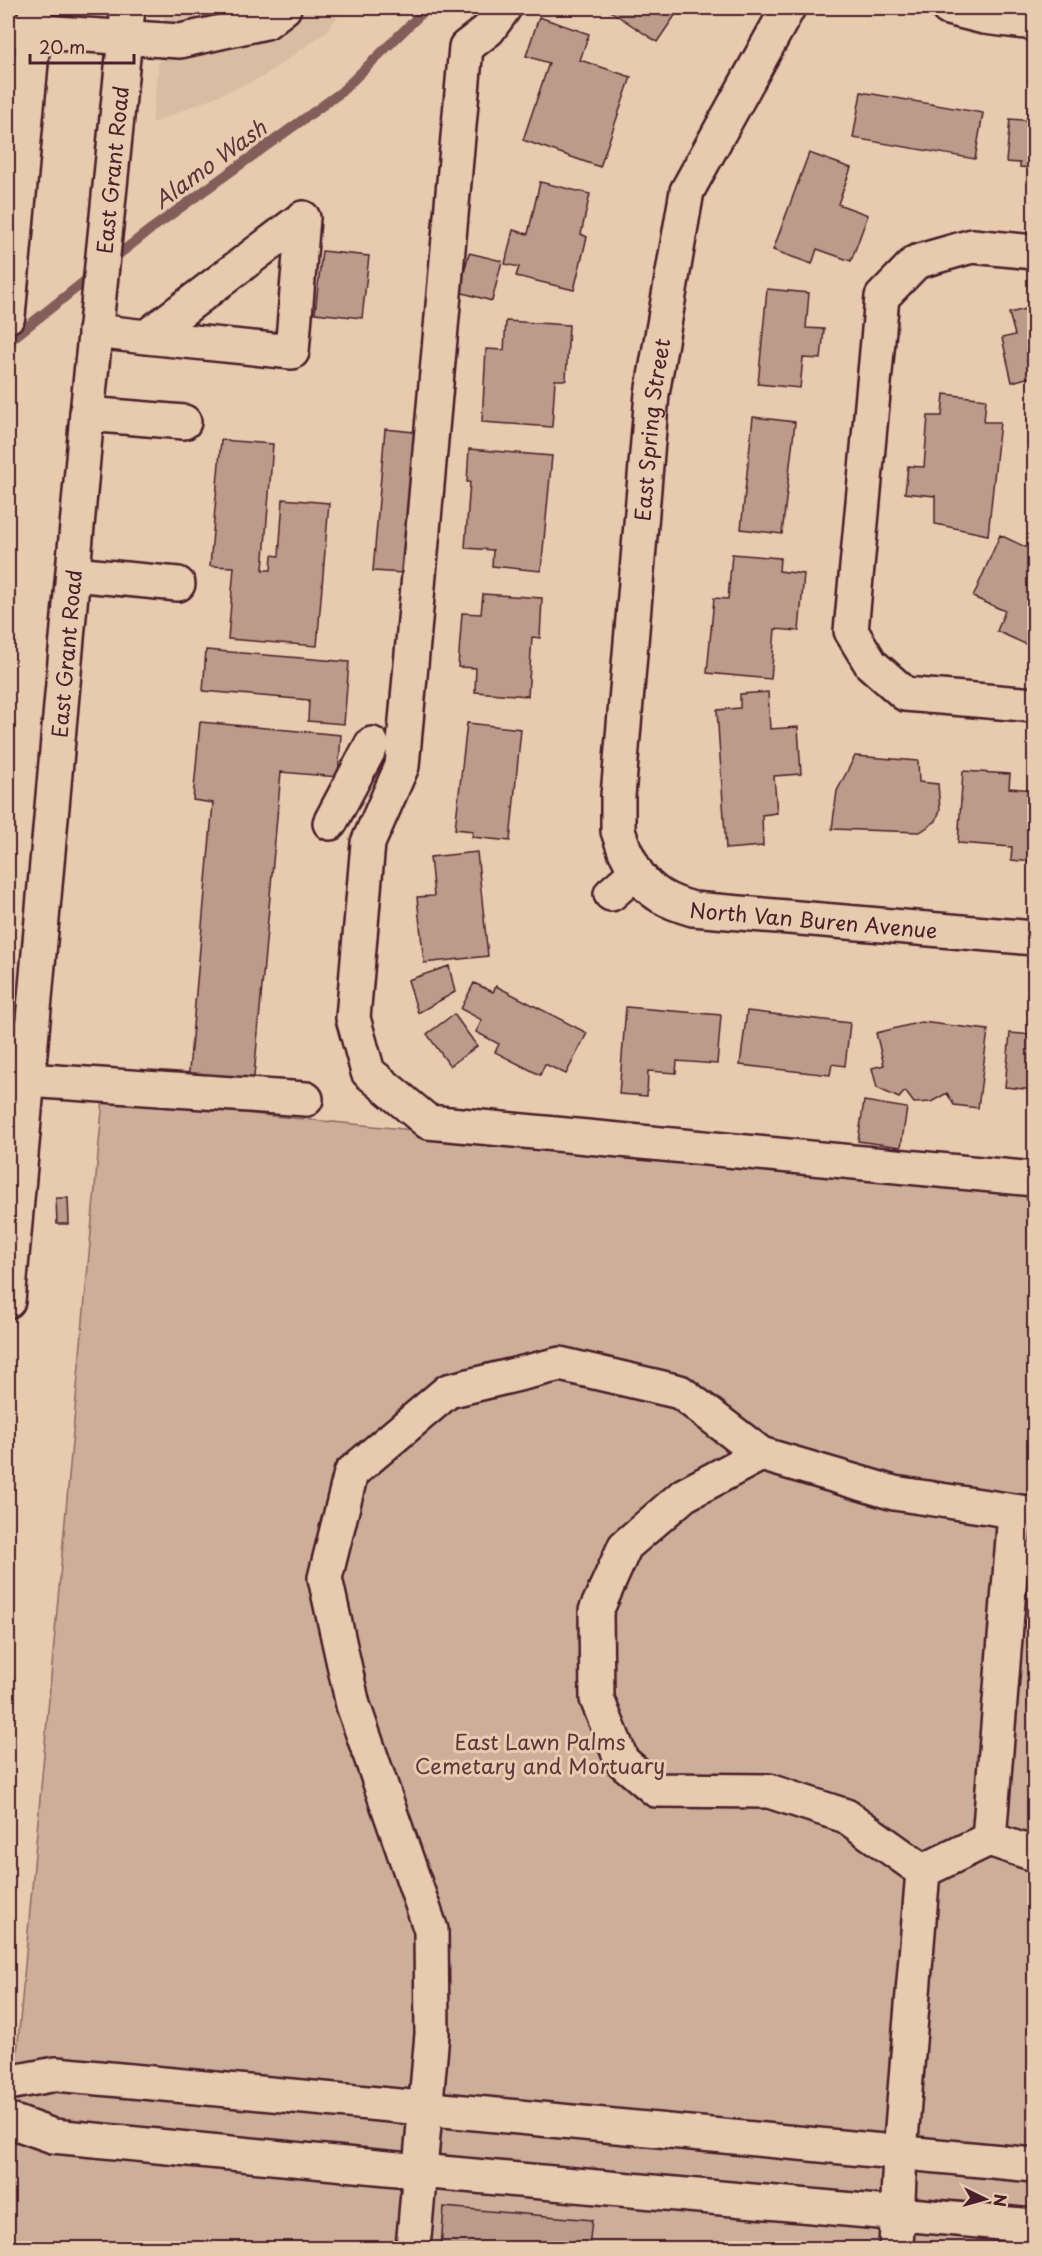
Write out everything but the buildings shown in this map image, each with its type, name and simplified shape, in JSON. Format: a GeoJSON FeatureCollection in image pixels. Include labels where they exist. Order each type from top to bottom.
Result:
{"type":"FeatureCollection","features":[{"type":"Feature","properties":{"kind":"main road"},"geometry":{"type":"LineString","coordinates":[[8,316],[26,24],[126,22],[180,41],[266,22],[284,8]]}},
{"type":"Feature","properties":{"kind":"main road"},"geometry":{"type":"LineString","coordinates":[[504,8],[488,30],[466,47],[402,766],[368,843],[353,1018],[368,1072],[428,1122],[1035,1179]]}},
{"type":"Feature","properties":{"kind":"main road","name":"East Spring Street"},"geometry":{"type":"LineString","coordinates":[[636,872],[618,831],[618,796],[652,394],[677,247],[687,191],[788,8]]}},
{"type":"Feature","properties":{"kind":"main road"},"geometry":{"type":"LineString","coordinates":[[948,8],[984,17],[1035,23]]}},
{"type":"Feature","properties":{"kind":"main road","name":"East Grant Road"},"geometry":{"type":"LineString","coordinates":[[8,1301],[87,414],[126,22]]}},
{"type":"Feature","properties":{"kind":"main road"},"geometry":{"type":"LineString","coordinates":[[95,331],[146,337],[292,352],[303,218],[146,337]]}},
{"type":"Feature","properties":{"kind":"main road"},"geometry":{"type":"LineString","coordinates":[[1035,252],[972,246],[916,262],[882,297],[850,631],[871,664],[905,694],[1035,705]]}},
{"type":"Feature","properties":{"kind":"main road"},"geometry":{"type":"LineString","coordinates":[[87,414],[184,422]]}},
{"type":"Feature","properties":{"kind":"main road"},"geometry":{"type":"LineString","coordinates":[[73,574],[178,584]]}},
{"type":"Feature","properties":{"kind":"main road"},"geometry":{"type":"LineString","coordinates":[[330,823],[372,744]]}},
{"type":"Feature","properties":{"kind":"main road"},"geometry":{"type":"LineString","coordinates":[[611,894],[636,872]]}},
{"type":"Feature","properties":{"kind":"main road","name":"North Van Buren Avenue"},"geometry":{"type":"LineString","coordinates":[[636,872],[642,881],[668,902],[693,909],[1035,938]]}},
{"type":"Feature","properties":{"kind":"main road"},"geometry":{"type":"LineString","coordinates":[[27,1080],[306,1099]]}},
{"type":"Feature","properties":{"kind":"main road"},"geometry":{"type":"LineString","coordinates":[[413,2248],[432,2034],[431,1930],[353,1705],[325,1578],[351,1473],[448,1391],[560,1364],[680,1392],[761,1454],[894,1493],[1025,1514],[988,1839]]}},
{"type":"Feature","properties":{"kind":"main road"},"geometry":{"type":"LineString","coordinates":[[761,1454],[684,1495],[625,1546],[596,1611],[597,1699],[622,1761],[656,1790],[769,1791],[846,1816],[922,1871]]}},
{"type":"Feature","properties":{"kind":"main road"},"geometry":{"type":"LineString","coordinates":[[922,1871],[988,1839],[1035,1854]]}},
{"type":"Feature","properties":{"kind":"main road"},"geometry":{"type":"LineString","coordinates":[[896,2248],[900,2152],[922,1871]]}},
{"type":"Feature","properties":{"kind":"main road"},"geometry":{"type":"LineString","coordinates":[[8,2083],[56,2074],[1035,2165]]}},
{"type":"Feature","properties":{"kind":"main road"},"geometry":{"type":"LineString","coordinates":[[8,2120],[53,2136],[1035,2226]]}},
{"type":"Feature","properties":{"kind":"shaded area"},"geometry":{"type":"Polygon","coordinates":[[[165,8],[344,8],[326,32],[261,78],[152,123],[165,8]]]}},
{"type":"Feature","properties":{"kind":"green space","name":"East Lawn Palms Cemetary and Mortuary"},"geometry":{"type":"Polygon","coordinates":[[[103,1099],[1034,1192],[1034,2248],[8,2248],[8,2154],[103,1099]]]}},
{"type":"Feature","properties":{"kind":"waterway","name":"Alamo Wash"},"geometry":{"type":"LineString","coordinates":[[109,262],[151,229],[340,93],[427,8]]}},
{"type":"Feature","properties":{"kind":"waterway","name":"Alamo Wash"},"geometry":{"type":"LineString","coordinates":[[8,342],[95,273]]}}]}
